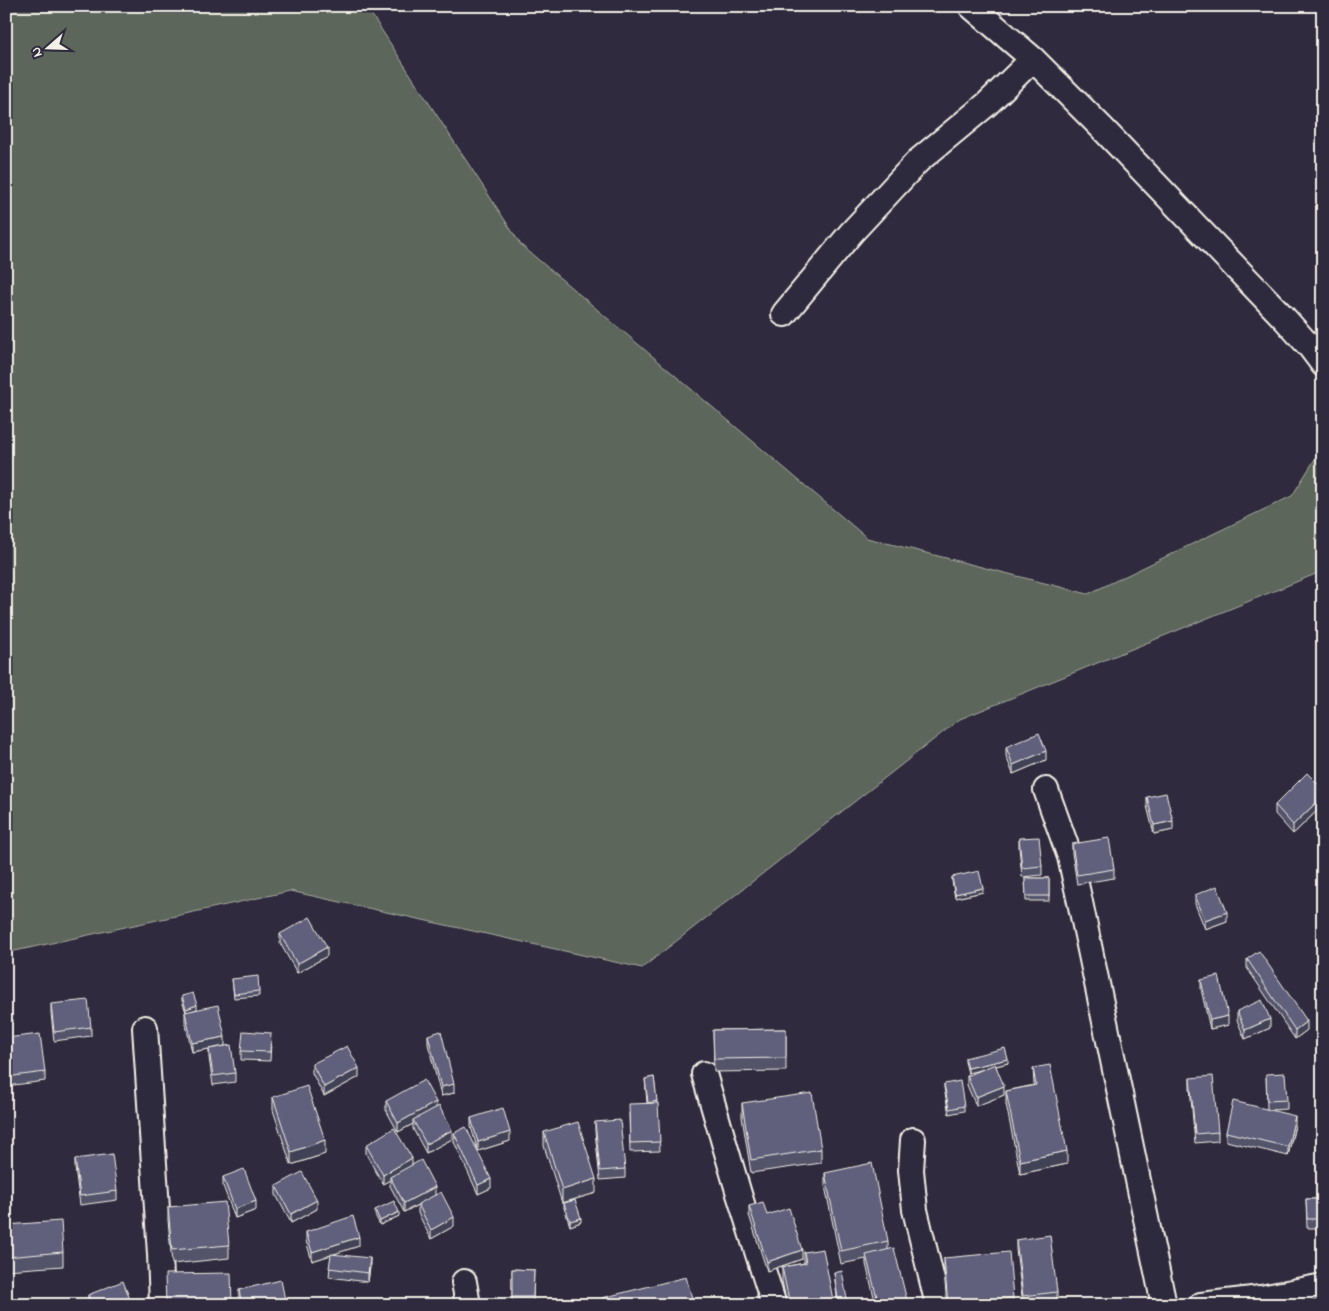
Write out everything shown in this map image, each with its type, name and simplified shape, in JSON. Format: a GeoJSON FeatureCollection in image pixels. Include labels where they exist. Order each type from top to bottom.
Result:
{"type":"FeatureCollection","features":[{"type":"Feature","properties":{"kind":"street"},"geometry":{"type":"LineString","coordinates":[[971,6],[1033,59],[1102,128],[1278,312],[1323,364]]}},
{"type":"Feature","properties":{"kind":"street"},"geometry":{"type":"LineString","coordinates":[[784,314],[851,233],[918,161],[987,104],[1033,59]]}},
{"type":"Feature","properties":{"kind":"street"},"geometry":{"type":"LineString","coordinates":[[1046,790],[1070,857],[1164,1305]]}},
{"type":"Feature","properties":{"kind":"street"},"geometry":{"type":"LineString","coordinates":[[145,1028],[162,1305]]}},
{"type":"Feature","properties":{"kind":"street"},"geometry":{"type":"LineString","coordinates":[[704,1074],[774,1305]]}},
{"type":"Feature","properties":{"kind":"street"},"geometry":{"type":"LineString","coordinates":[[913,1140],[911,1170],[915,1210],[938,1305]]}},
{"type":"Feature","properties":{"kind":"street"},"geometry":{"type":"LineString","coordinates":[[464,1282],[468,1305]]}},
{"type":"Feature","properties":{"kind":"street"},"geometry":{"type":"LineString","coordinates":[[1201,1305],[1260,1298],[1323,1286]]}},
{"type":"Feature","properties":{"kind":"green space"},"geometry":{"type":"Polygon","coordinates":[[[6,6],[366,6],[521,245],[867,538],[1088,594],[1292,496],[1323,446],[1323,571],[960,719],[642,968],[290,891],[6,953],[6,6]]]}},
{"type":"Feature","properties":{"kind":"building"},"geometry":{"type":"Polygon","coordinates":[[[1039,733],[1046,751],[1013,765],[1006,747],[1039,733]]]}},
{"type":"Feature","properties":{"kind":"building"},"geometry":{"type":"Polygon","coordinates":[[[1307,773],[1323,789],[1323,796],[1293,825],[1275,805],[1307,773]]]}},
{"type":"Feature","properties":{"kind":"building"},"geometry":{"type":"Polygon","coordinates":[[[1166,793],[1173,821],[1154,825],[1147,797],[1166,793]]]}},
{"type":"Feature","properties":{"kind":"building"},"geometry":{"type":"Polygon","coordinates":[[[1039,837],[1042,866],[1022,868],[1019,838],[1039,837]]]}},
{"type":"Feature","properties":{"kind":"building"},"geometry":{"type":"Polygon","coordinates":[[[1109,838],[1114,869],[1077,875],[1072,844],[1109,838]]]}},
{"type":"Feature","properties":{"kind":"building"},"geometry":{"type":"Polygon","coordinates":[[[979,871],[983,888],[955,894],[952,877],[979,871]]]}},
{"type":"Feature","properties":{"kind":"building"},"geometry":{"type":"Polygon","coordinates":[[[1025,878],[1049,878],[1049,896],[1026,896],[1025,878]]]}},
{"type":"Feature","properties":{"kind":"building"},"geometry":{"type":"Polygon","coordinates":[[[1217,886],[1227,912],[1205,920],[1195,895],[1217,886]]]}},
{"type":"Feature","properties":{"kind":"building"},"geometry":{"type":"Polygon","coordinates":[[[310,917],[327,947],[297,964],[280,934],[310,917]]]}},
{"type":"Feature","properties":{"kind":"building"},"geometry":{"type":"Polygon","coordinates":[[[1259,951],[1307,1021],[1295,1030],[1247,959],[1259,951]]]}},
{"type":"Feature","properties":{"kind":"building"},"geometry":{"type":"Polygon","coordinates":[[[258,976],[259,991],[234,994],[232,979],[258,976]]]}},
{"type":"Feature","properties":{"kind":"building"},"geometry":{"type":"Polygon","coordinates":[[[1219,976],[1228,1016],[1210,1020],[1201,980],[1219,976]]]}},
{"type":"Feature","properties":{"kind":"building"},"geometry":{"type":"Polygon","coordinates":[[[193,993],[197,1005],[186,1009],[182,996],[193,993]]]}},
{"type":"Feature","properties":{"kind":"building"},"geometry":{"type":"Polygon","coordinates":[[[88,1000],[91,1027],[54,1032],[51,1004],[88,1000]]]}},
{"type":"Feature","properties":{"kind":"building"},"geometry":{"type":"Polygon","coordinates":[[[1262,1000],[1270,1019],[1245,1030],[1237,1011],[1262,1000]]]}},
{"type":"Feature","properties":{"kind":"building"},"geometry":{"type":"Polygon","coordinates":[[[218,1005],[225,1037],[192,1043],[185,1012],[218,1005]]]}},
{"type":"Feature","properties":{"kind":"building"},"geometry":{"type":"Polygon","coordinates":[[[786,1029],[786,1058],[714,1059],[713,1030],[786,1029]]]}},
{"type":"Feature","properties":{"kind":"building"},"geometry":{"type":"Polygon","coordinates":[[[243,1031],[271,1033],[270,1052],[241,1051],[243,1031]]]}},
{"type":"Feature","properties":{"kind":"building"},"geometry":{"type":"Polygon","coordinates":[[[441,1031],[454,1084],[441,1087],[428,1035],[441,1031]]]}},
{"type":"Feature","properties":{"kind":"building"},"geometry":{"type":"Polygon","coordinates":[[[40,1034],[45,1072],[6,1077],[6,1038],[40,1034]]]}},
{"type":"Feature","properties":{"kind":"building"},"geometry":{"type":"Polygon","coordinates":[[[231,1045],[235,1073],[213,1076],[209,1049],[231,1045]]]}},
{"type":"Feature","properties":{"kind":"building"},"geometry":{"type":"Polygon","coordinates":[[[347,1046],[359,1068],[324,1087],[312,1064],[347,1046]]]}},
{"type":"Feature","properties":{"kind":"building"},"geometry":{"type":"Polygon","coordinates":[[[1005,1048],[1008,1059],[968,1068],[965,1058],[1005,1048]]]}},
{"type":"Feature","properties":{"kind":"building"},"geometry":{"type":"Polygon","coordinates":[[[995,1064],[1004,1086],[976,1097],[967,1076],[995,1064]]]}},
{"type":"Feature","properties":{"kind":"building"},"geometry":{"type":"Polygon","coordinates":[[[1050,1065],[1067,1151],[1020,1161],[1006,1091],[1036,1085],[1033,1068],[1050,1065]]]}},
{"type":"Feature","properties":{"kind":"building"},"geometry":{"type":"Polygon","coordinates":[[[1285,1073],[1287,1100],[1267,1101],[1266,1074],[1285,1073]]]}},
{"type":"Feature","properties":{"kind":"building"},"geometry":{"type":"Polygon","coordinates":[[[1213,1076],[1218,1132],[1195,1134],[1190,1078],[1213,1076]]]}},
{"type":"Feature","properties":{"kind":"building"},"geometry":{"type":"Polygon","coordinates":[[[654,1077],[657,1101],[648,1103],[645,1079],[654,1077]]]}},
{"type":"Feature","properties":{"kind":"building"},"geometry":{"type":"Polygon","coordinates":[[[424,1080],[436,1102],[398,1123],[386,1101],[424,1080]]]}},
{"type":"Feature","properties":{"kind":"building"},"geometry":{"type":"Polygon","coordinates":[[[960,1081],[964,1106],[949,1109],[944,1084],[960,1081]]]}},
{"type":"Feature","properties":{"kind":"building"},"geometry":{"type":"Polygon","coordinates":[[[307,1086],[325,1140],[291,1152],[273,1097],[307,1086]]]}},
{"type":"Feature","properties":{"kind":"building"},"geometry":{"type":"Polygon","coordinates":[[[812,1093],[821,1149],[751,1160],[742,1103],[812,1093]]]}},
{"type":"Feature","properties":{"kind":"building"},"geometry":{"type":"Polygon","coordinates":[[[1233,1101],[1295,1116],[1288,1147],[1226,1132],[1233,1101]]]}},
{"type":"Feature","properties":{"kind":"building"},"geometry":{"type":"Polygon","coordinates":[[[658,1103],[660,1142],[630,1143],[629,1104],[658,1103]]]}},
{"type":"Feature","properties":{"kind":"building"},"geometry":{"type":"Polygon","coordinates":[[[439,1106],[452,1130],[426,1144],[413,1120],[439,1106]]]}},
{"type":"Feature","properties":{"kind":"building"},"geometry":{"type":"Polygon","coordinates":[[[503,1108],[510,1132],[478,1142],[471,1118],[503,1108]]]}},
{"type":"Feature","properties":{"kind":"building"},"geometry":{"type":"Polygon","coordinates":[[[620,1120],[625,1169],[600,1171],[595,1122],[620,1120]]]}},
{"type":"Feature","properties":{"kind":"building"},"geometry":{"type":"Polygon","coordinates":[[[578,1122],[596,1179],[562,1190],[544,1132],[578,1122]]]}},
{"type":"Feature","properties":{"kind":"building"},"geometry":{"type":"Polygon","coordinates":[[[466,1127],[491,1179],[478,1185],[454,1133],[466,1127]]]}},
{"type":"Feature","properties":{"kind":"building"},"geometry":{"type":"Polygon","coordinates":[[[394,1128],[412,1158],[383,1175],[366,1145],[394,1128]]]}},
{"type":"Feature","properties":{"kind":"building"},"geometry":{"type":"Polygon","coordinates":[[[112,1154],[117,1191],[80,1196],[75,1159],[112,1154]]]}},
{"type":"Feature","properties":{"kind":"building"},"geometry":{"type":"Polygon","coordinates":[[[421,1160],[435,1187],[404,1203],[390,1177],[421,1160]]]}},
{"type":"Feature","properties":{"kind":"building"},"geometry":{"type":"Polygon","coordinates":[[[872,1163],[888,1241],[841,1251],[825,1173],[872,1163]]]}},
{"type":"Feature","properties":{"kind":"building"},"geometry":{"type":"Polygon","coordinates":[[[244,1169],[256,1201],[235,1209],[223,1177],[244,1169]]]}},
{"type":"Feature","properties":{"kind":"building"},"geometry":{"type":"Polygon","coordinates":[[[302,1172],[317,1200],[291,1214],[276,1186],[302,1172]]]}},
{"type":"Feature","properties":{"kind":"building"},"geometry":{"type":"Polygon","coordinates":[[[441,1192],[454,1217],[431,1230],[418,1204],[441,1192]]]}},
{"type":"Feature","properties":{"kind":"building"},"geometry":{"type":"Polygon","coordinates":[[[1306,1199],[1323,1199],[1323,1219],[1307,1219],[1306,1199]]]}},
{"type":"Feature","properties":{"kind":"building"},"geometry":{"type":"Polygon","coordinates":[[[575,1200],[581,1218],[570,1221],[564,1203],[575,1200]]]}},
{"type":"Feature","properties":{"kind":"building"},"geometry":{"type":"Polygon","coordinates":[[[394,1201],[399,1212],[380,1221],[375,1210],[394,1201]]]}},
{"type":"Feature","properties":{"kind":"building"},"geometry":{"type":"Polygon","coordinates":[[[225,1202],[229,1245],[172,1250],[168,1207],[225,1202]]]}},
{"type":"Feature","properties":{"kind":"building"},"geometry":{"type":"Polygon","coordinates":[[[763,1202],[767,1215],[789,1208],[802,1250],[767,1262],[749,1206],[763,1202]]]}},
{"type":"Feature","properties":{"kind":"building"},"geometry":{"type":"Polygon","coordinates":[[[353,1216],[359,1237],[312,1252],[306,1232],[353,1216]]]}},
{"type":"Feature","properties":{"kind":"building"},"geometry":{"type":"Polygon","coordinates":[[[61,1221],[63,1252],[6,1257],[6,1225],[61,1221]]]}},
{"type":"Feature","properties":{"kind":"building"},"geometry":{"type":"Polygon","coordinates":[[[1050,1235],[1057,1292],[1023,1296],[1016,1240],[1050,1235]]]}},
{"type":"Feature","properties":{"kind":"building"},"geometry":{"type":"Polygon","coordinates":[[[894,1248],[908,1305],[879,1305],[866,1255],[894,1248]]]}},
{"type":"Feature","properties":{"kind":"building"},"geometry":{"type":"Polygon","coordinates":[[[823,1249],[834,1305],[790,1305],[782,1267],[806,1263],[804,1252],[823,1249]]]}},
{"type":"Feature","properties":{"kind":"building"},"geometry":{"type":"Polygon","coordinates":[[[1009,1252],[1013,1298],[948,1305],[944,1258],[1009,1252]]]}},
{"type":"Feature","properties":{"kind":"building"},"geometry":{"type":"Polygon","coordinates":[[[331,1254],[370,1258],[368,1273],[329,1268],[331,1254]]]}},
{"type":"Feature","properties":{"kind":"building"},"geometry":{"type":"Polygon","coordinates":[[[512,1269],[534,1270],[533,1297],[512,1297],[512,1269]]]}},
{"type":"Feature","properties":{"kind":"building"},"geometry":{"type":"Polygon","coordinates":[[[842,1271],[848,1305],[839,1305],[834,1273],[842,1271]]]}},
{"type":"Feature","properties":{"kind":"building"},"geometry":{"type":"Polygon","coordinates":[[[231,1273],[232,1305],[166,1305],[165,1274],[231,1273]]]}},
{"type":"Feature","properties":{"kind":"building"},"geometry":{"type":"Polygon","coordinates":[[[686,1277],[692,1298],[665,1305],[604,1305],[602,1298],[686,1277]]]}},
{"type":"Feature","properties":{"kind":"building"},"geometry":{"type":"Polygon","coordinates":[[[281,1280],[286,1305],[242,1305],[239,1290],[281,1280]]]}},
{"type":"Feature","properties":{"kind":"building"},"geometry":{"type":"Polygon","coordinates":[[[123,1281],[132,1305],[92,1305],[88,1295],[123,1281]]]}}]}
